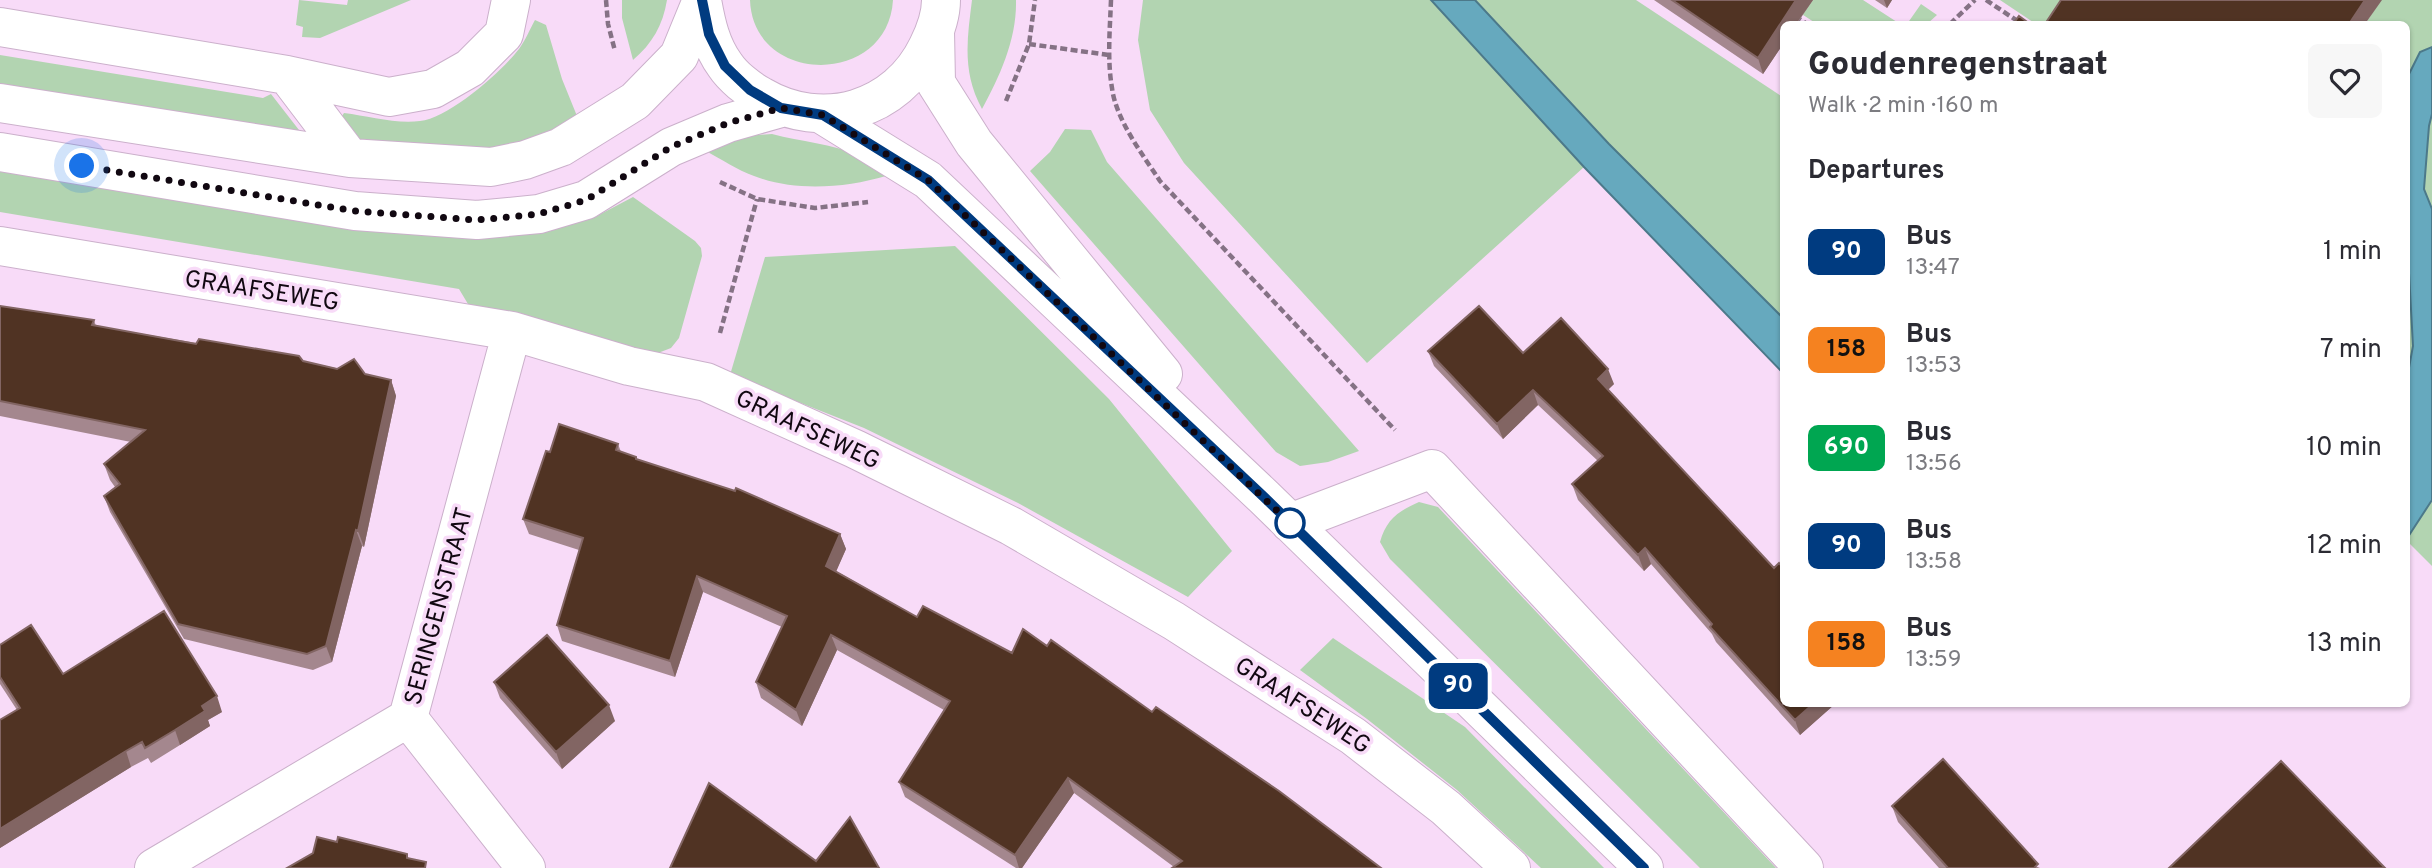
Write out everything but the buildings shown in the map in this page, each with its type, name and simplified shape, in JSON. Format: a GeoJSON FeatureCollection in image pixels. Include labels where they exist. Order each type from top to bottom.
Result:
{"type":"FeatureCollection","features":[{"type":"Feature","properties":{"kind":"street"},"geometry":{"type":"LineString","coordinates":[[0,27],[287,75],[389,97],[433,89],[470,68],[504,34],[511,0]]}},
{"type":"Feature","properties":{"kind":"street"},"geometry":{"type":"LineString","coordinates":[[702,0],[709,34],[725,66],[750,90],[781,108],[823,115],[860,108],[894,91],[920,64],[938,16]]}},
{"type":"Feature","properties":{"kind":"street"},"geometry":{"type":"LineString","coordinates":[[0,103],[350,158],[491,167],[526,160],[561,148],[635,101],[679,56],[702,0]]}},
{"type":"Feature","properties":{"kind":"street"},"geometry":{"type":"LineString","coordinates":[[938,16],[936,83],[974,143],[1277,510]]}},
{"type":"Feature","properties":{"kind":"street"},"geometry":{"type":"LineString","coordinates":[[287,75],[350,158]]}},
{"type":"Feature","properties":{"kind":"street"},"geometry":{"type":"LineString","coordinates":[[0,152],[355,211],[477,220],[539,214],[586,200],[671,147],[728,123],[781,108]]}},
{"type":"Feature","properties":{"kind":"street"},"geometry":{"type":"LineString","coordinates":[[823,115],[928,180],[1277,510],[1644,868]]}},
{"type":"Feature","properties":{"kind":"street","name":"GRAAFSEWEG"},"geometry":{"type":"LineString","coordinates":[[0,246],[512,331],[629,366],[706,382],[855,449],[1011,526],[1174,621],[1353,736],[1446,808],[1511,868]]}},
{"type":"Feature","properties":{"kind":"street","name":"SERINGENSTRAAT"},"geometry":{"type":"LineString","coordinates":[[154,868],[408,718],[512,331]]}},
{"type":"Feature","properties":{"kind":"street"},"geometry":{"type":"LineString","coordinates":[[1277,510],[1432,469],[1804,868]]}},
{"type":"Feature","properties":{"kind":"street"},"geometry":{"type":"LineString","coordinates":[[408,718],[526,868]]}},
{"type":"Feature","properties":{"kind":"path"},"geometry":{"type":"LineString","coordinates":[[1035,0],[1029,44],[1109,55]]}},
{"type":"Feature","properties":{"kind":"path"},"geometry":{"type":"LineString","coordinates":[[1111,0],[1109,55],[1112,91],[1131,139],[1160,181],[1432,469]]}},
{"type":"Feature","properties":{"kind":"path"},"geometry":{"type":"LineString","coordinates":[[1953,21],[1975,0]]}},
{"type":"Feature","properties":{"kind":"path"},"geometry":{"type":"LineString","coordinates":[[1986,0],[2018,21]]}},
{"type":"Feature","properties":{"kind":"path"},"geometry":{"type":"LineString","coordinates":[[1789,12],[1802,21]]}},
{"type":"Feature","properties":{"kind":"path"},"geometry":{"type":"LineString","coordinates":[[706,382],[757,199]]}},
{"type":"Feature","properties":{"kind":"green space"},"geometry":{"type":"Polygon","coordinates":[[[299,0],[347,5],[348,0],[411,0],[320,38],[302,37],[303,27],[296,25],[299,0]]]}},
{"type":"Feature","properties":{"kind":"green space"},"geometry":{"type":"Polygon","coordinates":[[[622,0],[667,0],[656,33],[633,60],[622,18],[622,0]]]}},
{"type":"Feature","properties":{"kind":"green space"},"geometry":{"type":"Polygon","coordinates":[[[750,0],[893,0],[886,29],[869,49],[846,61],[821,65],[795,61],[773,49],[757,28],[750,0]]]}},
{"type":"Feature","properties":{"kind":"green space"},"geometry":{"type":"Polygon","coordinates":[[[972,0],[1016,0],[1014,29],[1006,57],[982,109],[971,82],[969,69],[968,42],[972,0]]]}},
{"type":"Feature","properties":{"kind":"green space"},"geometry":{"type":"Polygon","coordinates":[[[1143,0],[1431,0],[1584,167],[1367,363],[1184,163],[1150,110],[1138,40],[1143,0]]]}},
{"type":"Feature","properties":{"kind":"green space"},"geometry":{"type":"Polygon","coordinates":[[[1475,0],[1636,0],[1780,95],[1780,315],[1609,144],[1475,0]]]}},
{"type":"Feature","properties":{"kind":"green space"},"geometry":{"type":"Polygon","coordinates":[[[1780,0],[1863,0],[1895,21],[1812,21],[1780,0]]]}},
{"type":"Feature","properties":{"kind":"green space"},"geometry":{"type":"Polygon","coordinates":[[[2000,0],[2091,0],[2123,21],[2032,21],[2000,0]]]}},
{"type":"Feature","properties":{"kind":"green space"},"geometry":{"type":"Polygon","coordinates":[[[2381,0],[2432,0],[2432,47],[2420,52],[2410,72],[2410,21],[2367,21],[2381,0]]]}},
{"type":"Feature","properties":{"kind":"green space"},"geometry":{"type":"Polygon","coordinates":[[[1921,4],[1937,15],[1930,21],[1909,21],[1921,4]]]}},
{"type":"Feature","properties":{"kind":"green space"},"geometry":{"type":"Polygon","coordinates":[[[535,20],[546,25],[562,79],[577,116],[544,134],[523,142],[485,148],[364,144],[342,116],[344,113],[411,122],[445,112],[474,92],[511,59],[535,20]]]}},
{"type":"Feature","properties":{"kind":"green space"},"geometry":{"type":"Polygon","coordinates":[[[0,55],[263,98],[271,94],[299,130],[298,133],[0,87],[0,55]]]}},
{"type":"Feature","properties":{"kind":"green space"},"geometry":{"type":"Polygon","coordinates":[[[2432,114],[2432,209],[2424,189],[2432,114]]]}},
{"type":"Feature","properties":{"kind":"green space"},"geometry":{"type":"Polygon","coordinates":[[[1065,129],[1091,130],[1107,162],[1359,451],[1328,462],[1300,466],[1276,452],[1030,171],[1050,152],[1065,129]]]}},
{"type":"Feature","properties":{"kind":"green space"},"geometry":{"type":"Polygon","coordinates":[[[772,134],[849,152],[866,160],[886,176],[837,185],[786,184],[748,174],[706,151],[741,136],[772,134]]]}},
{"type":"Feature","properties":{"kind":"green space"},"geometry":{"type":"Polygon","coordinates":[[[0,169],[546,231],[595,217],[633,197],[695,241],[701,248],[702,256],[679,338],[671,348],[658,353],[471,309],[459,289],[0,212],[0,169]]]}},
{"type":"Feature","properties":{"kind":"green space"},"geometry":{"type":"Polygon","coordinates":[[[955,246],[1109,399],[1232,551],[1188,597],[1018,503],[864,428],[730,375],[765,257],[955,246]]]}},
{"type":"Feature","properties":{"kind":"green space"},"geometry":{"type":"Polygon","coordinates":[[[2410,291],[2413,346],[2410,362],[2410,291]]]}},
{"type":"Feature","properties":{"kind":"green space"},"geometry":{"type":"Polygon","coordinates":[[[2432,500],[2432,566],[2410,544],[2410,534],[2432,500]]]}},
{"type":"Feature","properties":{"kind":"green space"},"geometry":{"type":"Polygon","coordinates":[[[1419,502],[1438,507],[1776,868],[1700,868],[1390,559],[1380,542],[1389,522],[1419,502]]]}},
{"type":"Feature","properties":{"kind":"green space"},"geometry":{"type":"Polygon","coordinates":[[[1333,638],[1465,727],[1604,868],[1541,868],[1457,790],[1300,670],[1333,638]]]}},
{"type":"Feature","properties":{"kind":"water"},"geometry":{"type":"Polygon","coordinates":[[[1431,0],[1475,0],[1609,144],[1780,315],[1780,370],[1584,167],[1431,0]]]}},
{"type":"Feature","properties":{"kind":"water"},"geometry":{"type":"Polygon","coordinates":[[[2432,47],[2432,114],[2424,189],[2432,209],[2432,500],[2410,534],[2410,362],[2413,346],[2410,291],[2410,72],[2420,52],[2432,47]]]}},
{"type":"Feature","properties":{"kind":"bus line","name":"90"},"geometry":{"type":"LineString","coordinates":[[702,0],[709,34],[725,66],[750,90],[781,108],[823,115],[928,180],[1264,497],[1644,868]]}},
{"type":"Feature","properties":{"kind":"route"},"geometry":{"type":"LineString","coordinates":[[82,166],[355,211],[477,220],[539,214],[586,200],[671,147],[728,123],[781,108],[823,115],[928,180],[1290,523]]}}]}
